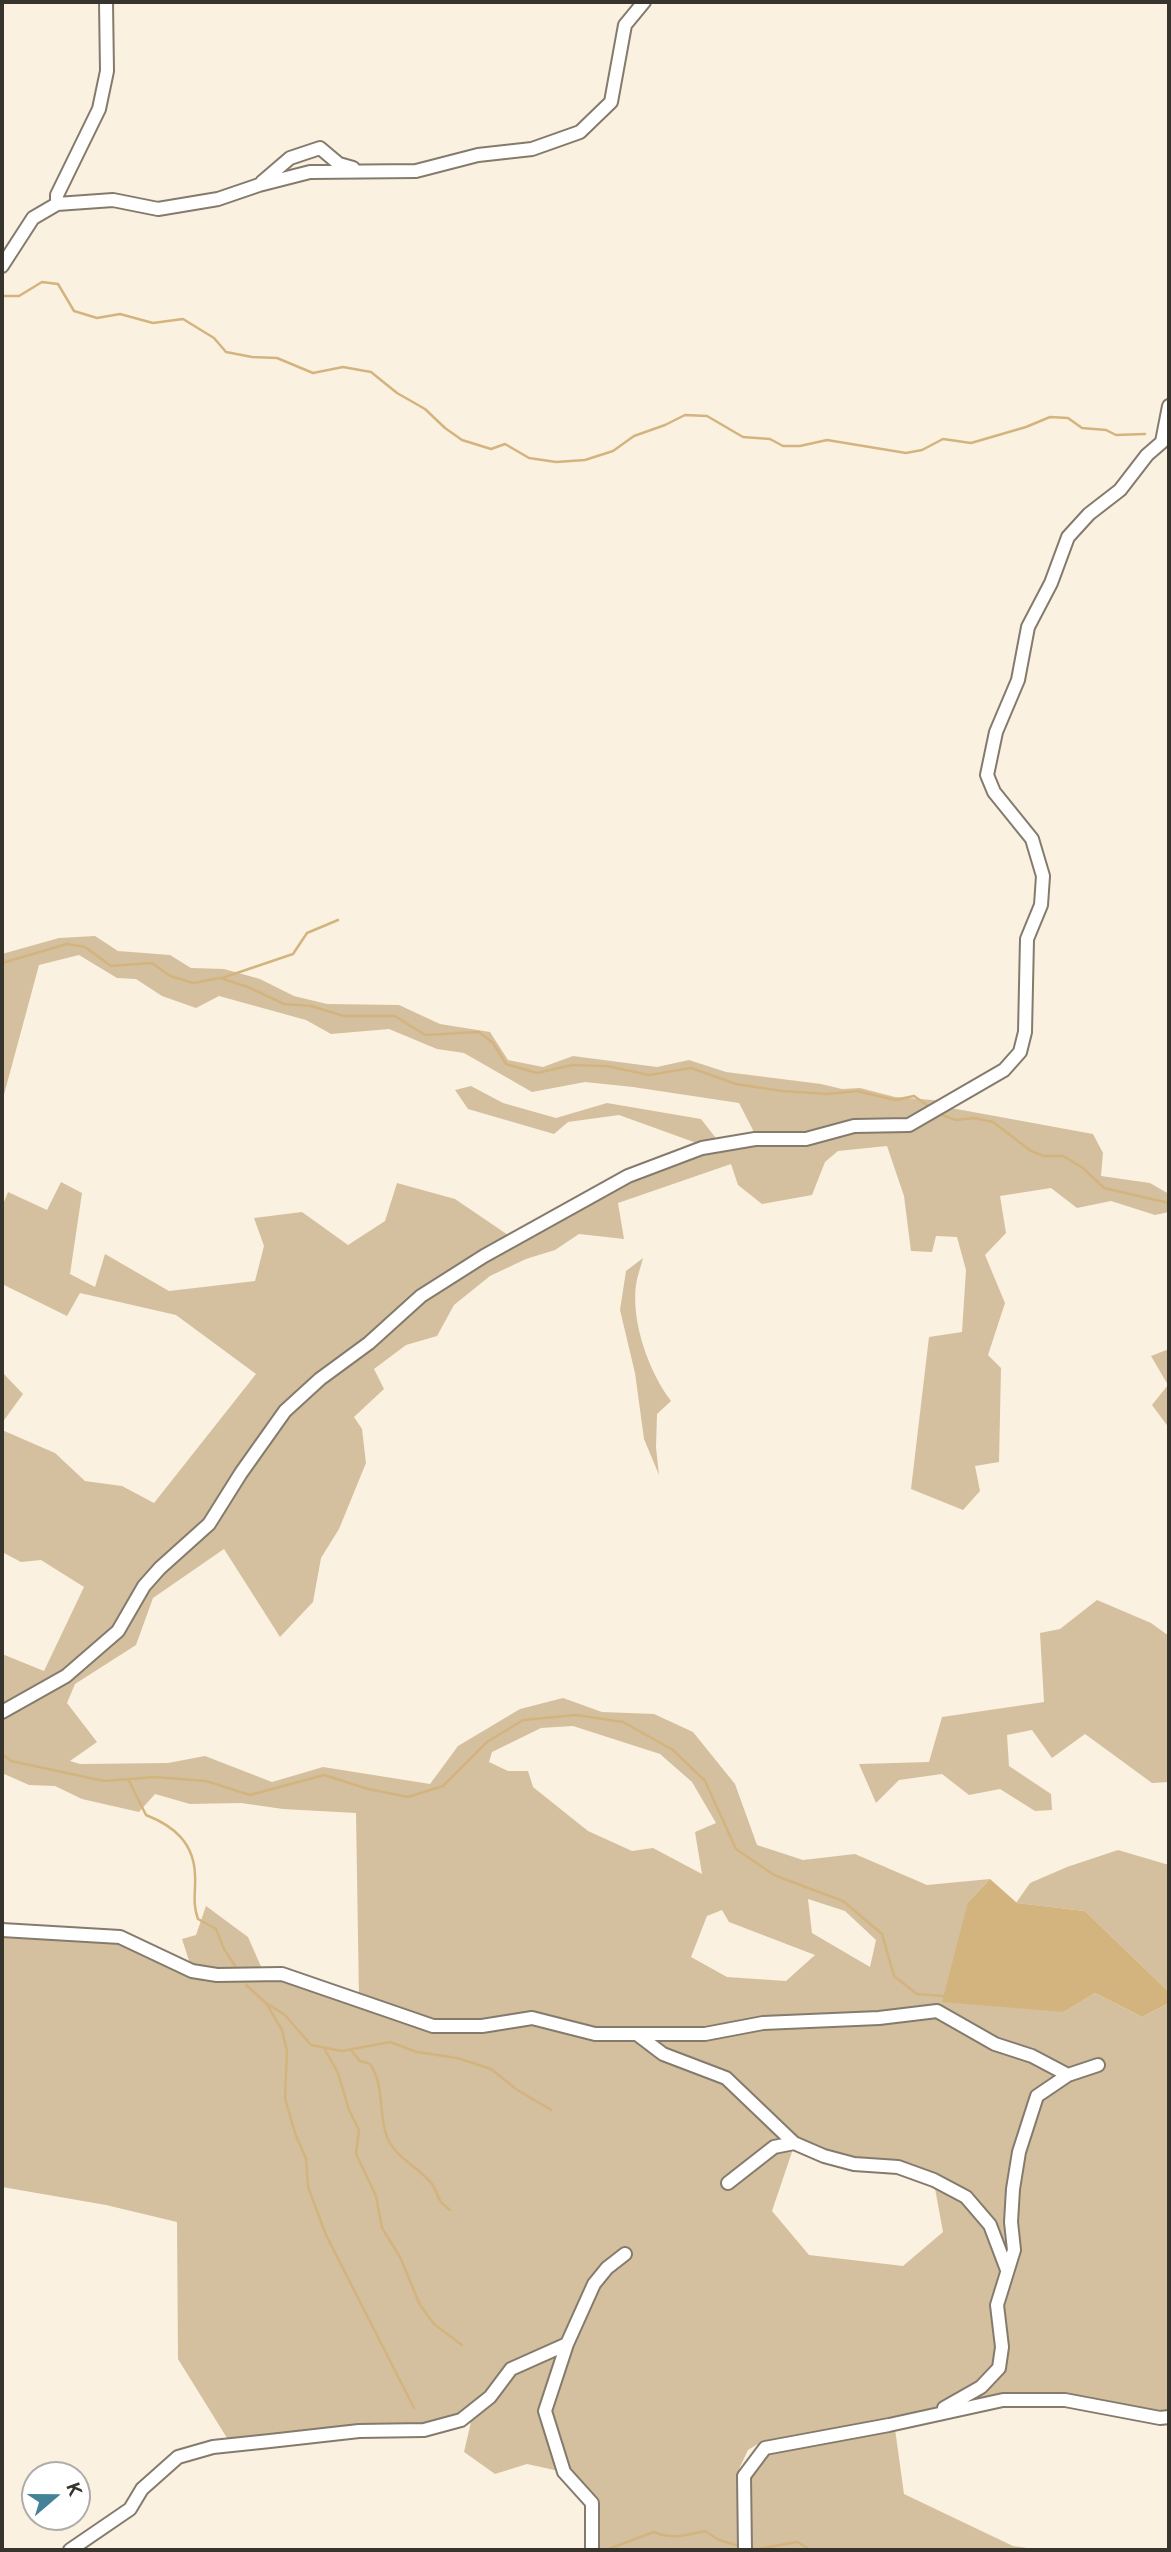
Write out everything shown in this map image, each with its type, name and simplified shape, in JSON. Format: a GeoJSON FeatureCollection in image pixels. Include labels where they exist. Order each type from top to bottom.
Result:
{"type":"FeatureCollection","features":[{"type":"Feature","properties":{"kind":"street"},"geometry":{"type":"LineString","coordinates":[[57,204],[57,195],[99,109],[107,71],[106,2]]}},
{"type":"Feature","properties":{"kind":"street"},"geometry":{"type":"LineString","coordinates":[[2,266],[33,218],[57,204],[113,200],[158,209],[218,199],[259,184],[310,172],[415,171],[478,155],[531,149],[580,132],[611,102],[625,26],[644,2]]}},
{"type":"Feature","properties":{"kind":"street"},"geometry":{"type":"LineString","coordinates":[[259,184],[290,158],[320,148],[339,164],[368,172]]}},
{"type":"Feature","properties":{"kind":"street"},"geometry":{"type":"LineString","coordinates":[[2,1712],[66,1676],[118,1631],[144,1586],[209,1524],[240,1474],[285,1411],[320,1379],[369,1343],[421,1296],[484,1256],[628,1175],[702,1148],[755,1139],[806,1139],[854,1126],[909,1125],[1004,1070],[1020,1052],[1025,1032],[1027,939],[1041,905],[1043,876],[1032,839],[994,792],[987,775],[996,732],[1018,680],[1028,627],[1051,583],[1068,537],[1089,514],[1119,490],[1147,455],[1162,442],[1169,406]]}},
{"type":"Feature","properties":{"kind":"street"},"geometry":{"type":"LineString","coordinates":[[2,1930],[120,1937],[192,1971],[217,1975],[282,1974],[433,2026],[482,2026],[532,2018],[595,2034],[705,2034],[763,2023],[879,2018],[937,2011],[995,2044],[1032,2056],[1068,2075]]}},
{"type":"Feature","properties":{"kind":"street"},"geometry":{"type":"LineString","coordinates":[[638,2035],[663,2054],[726,2078],[794,2143],[824,2156],[854,2164],[898,2166],[934,2180],[966,2197],[990,2225],[1007,2270]]}},
{"type":"Feature","properties":{"kind":"street"},"geometry":{"type":"LineString","coordinates":[[932,2415],[981,2387],[999,2368],[1002,2347],[997,2305],[1014,2250],[1011,2222],[1019,2152],[1037,2096],[1068,2075],[1098,2065]]}},
{"type":"Feature","properties":{"kind":"street"},"geometry":{"type":"LineString","coordinates":[[728,2183],[774,2147],[794,2143]]}},
{"type":"Feature","properties":{"kind":"street"},"geometry":{"type":"LineString","coordinates":[[592,2550],[592,2503],[564,2472],[545,2411],[567,2344],[594,2284],[607,2267],[625,2254]]}},
{"type":"Feature","properties":{"kind":"street"},"geometry":{"type":"LineString","coordinates":[[70,2550],[130,2509],[142,2489],[178,2457],[213,2447],[359,2431],[424,2430],[461,2420],[490,2398],[511,2369],[567,2344]]}},
{"type":"Feature","properties":{"kind":"street"},"geometry":{"type":"LineString","coordinates":[[745,2550],[744,2476],[765,2448],[1003,2399],[1065,2400],[1160,2418],[1169,2417]]}},
{"type":"Feature","properties":{"kind":"shaded area"},"geometry":{"type":"Polygon","coordinates":[[[95,936],[118,951],[170,955],[191,968],[224,969],[260,979],[294,996],[327,1004],[399,1005],[440,1024],[490,1032],[508,1060],[543,1067],[573,1056],[657,1067],[689,1060],[726,1072],[842,1089],[860,1088],[895,1097],[945,1101],[908,1122],[806,1136],[756,1136],[739,1103],[585,1082],[532,1092],[464,1053],[437,1049],[389,1029],[331,1034],[306,1020],[219,996],[196,1008],[162,996],[136,979],[117,978],[79,955],[39,965],[2,1102],[2,954],[59,938],[95,936]]]}},
{"type":"Feature","properties":{"kind":"shaded area"},"geometry":{"type":"Polygon","coordinates":[[[471,1086],[503,1103],[556,1118],[607,1103],[701,1119],[719,1142],[702,1145],[619,1115],[568,1122],[554,1134],[468,1109],[455,1090],[471,1086]]]}},
{"type":"Feature","properties":{"kind":"shaded area"},"geometry":{"type":"Polygon","coordinates":[[[951,1108],[1093,1134],[1103,1153],[1101,1176],[1150,1183],[1169,1194],[1169,1212],[1155,1215],[1111,1201],[1077,1208],[1051,1188],[1000,1196],[1006,1233],[985,1255],[1005,1303],[988,1355],[1001,1368],[999,1462],[975,1466],[980,1491],[963,1510],[911,1489],[929,1337],[962,1332],[966,1270],[957,1237],[936,1236],[932,1252],[911,1251],[904,1196],[887,1146],[838,1151],[825,1162],[812,1195],[762,1204],[738,1185],[731,1164],[618,1203],[624,1239],[579,1234],[555,1250],[526,1259],[490,1276],[454,1305],[437,1336],[406,1345],[374,1369],[384,1389],[354,1417],[362,1429],[366,1463],[339,1529],[321,1558],[313,1602],[280,1637],[224,1549],[153,1598],[136,1645],[75,1684],[67,1703],[97,1742],[70,1761],[80,1764],[168,1763],[205,1756],[272,1782],[323,1767],[430,1784],[458,1746],[520,1709],[563,1698],[602,1712],[654,1714],[693,1732],[735,1784],[757,1845],[803,1860],[855,1854],[927,1885],[990,1879],[968,1902],[1064,2012],[1095,1993],[1142,2017],[1169,2003],[1169,2413],[1160,2414],[1118,2406],[956,2406],[1004,2371],[1001,2305],[1019,2246],[1021,2155],[1040,2098],[1069,2082],[1101,2070],[1105,2061],[1097,2061],[1069,2071],[996,2040],[937,2009],[705,2032],[595,2031],[531,2015],[480,2023],[434,2022],[359,1999],[356,1813],[283,1809],[241,1803],[190,1804],[155,1794],[139,1812],[82,1799],[55,1786],[29,1785],[2,1773],[2,1719],[68,1681],[151,1588],[212,1526],[287,1416],[423,1301],[486,1260],[653,1170],[707,1152],[756,1144],[804,1143],[853,1133],[909,1131],[951,1108]],[[573,1726],[541,1728],[492,1752],[489,1762],[508,1771],[528,1771],[533,1787],[588,1831],[632,1851],[653,1848],[702,1874],[695,1832],[716,1823],[692,1782],[660,1754],[573,1726]],[[808,1899],[812,1933],[870,1967],[876,1940],[845,1911],[808,1899]],[[722,1910],[707,1916],[691,1957],[727,1977],[786,1981],[815,1955],[729,1922],[722,1910]]]}},
{"type":"Feature","properties":{"kind":"shaded area"},"geometry":{"type":"Polygon","coordinates":[[[61,1182],[82,1193],[70,1274],[95,1287],[105,1254],[169,1291],[255,1281],[264,1246],[254,1218],[302,1212],[348,1245],[385,1221],[397,1183],[455,1199],[511,1237],[316,1378],[207,1520],[116,1629],[64,1674],[2,1709],[2,1654],[44,1671],[84,1587],[41,1560],[21,1562],[2,1552],[2,1430],[55,1453],[85,1481],[122,1486],[154,1503],[256,1374],[176,1315],[80,1293],[67,1316],[2,1284],[2,1207],[8,1192],[47,1210],[61,1182]]]}},
{"type":"Feature","properties":{"kind":"shaded area"},"geometry":{"type":"Polygon","coordinates":[[[643,1258],[637,1282],[636,1315],[649,1361],[671,1401],[657,1414],[659,1475],[644,1439],[635,1373],[620,1310],[626,1271],[643,1258]]]}},
{"type":"Feature","properties":{"kind":"shaded area"},"geometry":{"type":"Polygon","coordinates":[[[1169,1349],[1169,1428],[1152,1405],[1168,1385],[1151,1356],[1169,1349]]]}},
{"type":"Feature","properties":{"kind":"shaded area"},"geometry":{"type":"Polygon","coordinates":[[[2,1372],[23,1394],[2,1423],[2,1372]]]}},
{"type":"Feature","properties":{"kind":"shaded area"},"geometry":{"type":"Polygon","coordinates":[[[1097,1600],[1151,1623],[1169,1636],[1169,1782],[1152,1783],[1085,1734],[1052,1758],[1032,1730],[1007,1735],[1009,1766],[1051,1794],[1052,1810],[1035,1811],[1000,1789],[969,1795],[942,1774],[899,1780],[876,1803],[859,1764],[929,1762],[942,1717],[1044,1702],[1040,1633],[1060,1629],[1097,1600]]]}},
{"type":"Feature","properties":{"kind":"shaded area"},"geometry":{"type":"Polygon","coordinates":[[[1118,1850],[1169,1865],[1169,1992],[1085,1911],[1016,1903],[1030,1883],[1118,1850]]]}},
{"type":"Feature","properties":{"kind":"shaded area"},"geometry":{"type":"Polygon","coordinates":[[[990,1879],[1017,1903],[1085,1911],[1169,1992],[1169,2003],[1142,2017],[1095,1993],[1064,2012],[942,2002],[968,1902],[990,1879]]]}},
{"type":"Feature","properties":{"kind":"shaded area"},"geometry":{"type":"Polygon","coordinates":[[[206,1906],[248,1937],[263,1971],[218,1971],[191,1967],[182,1939],[196,1935],[206,1906]]]}},
{"type":"Feature","properties":{"kind":"shaded area"},"geometry":{"type":"Polygon","coordinates":[[[2,1934],[119,1941],[192,1976],[281,1978],[432,2031],[532,2023],[632,2038],[724,2082],[788,2141],[775,2150],[794,2146],[772,2211],[809,2255],[903,2266],[943,2232],[934,2183],[965,2199],[986,2226],[1004,2270],[999,2347],[995,2367],[979,2385],[931,2412],[763,2441],[748,2450],[739,2469],[741,2550],[595,2550],[595,2502],[567,2471],[548,2412],[570,2345],[604,2265],[565,2342],[507,2366],[488,2394],[459,2415],[424,2426],[227,2438],[178,2359],[177,2222],[106,2205],[2,2187],[2,1934]]]}},
{"type":"Feature","properties":{"kind":"shaded area"},"geometry":{"type":"Polygon","coordinates":[[[939,2016],[1063,2075],[1035,2094],[1025,2124],[1011,2251],[1007,2263],[968,2193],[852,2160],[796,2139],[729,2074],[665,2050],[656,2042],[714,2039],[767,2027],[864,2025],[939,2016]]]}},
{"type":"Feature","properties":{"kind":"shaded area"},"geometry":{"type":"Polygon","coordinates":[[[561,2350],[541,2412],[559,2471],[527,2464],[495,2474],[464,2452],[471,2422],[468,2419],[514,2371],[561,2350]]]}},
{"type":"Feature","properties":{"kind":"shaded area"},"geometry":{"type":"Polygon","coordinates":[[[895,2429],[904,2494],[1013,2546],[1041,2550],[750,2550],[749,2479],[768,2451],[895,2429]]]}},
{"type":"Feature","properties":{"kind":"waterway"},"geometry":{"type":"LineString","coordinates":[[2,296],[19,296],[42,282],[58,284],[74,311],[97,318],[120,314],[153,323],[183,319],[214,338],[226,352],[277,358],[313,373],[343,367],[371,372],[397,393],[425,409],[462,440],[491,449],[505,444],[529,458],[556,462],[585,460],[613,451],[634,436],[685,415],[707,416],[743,437],[770,439],[783,446],[800,446],[827,440],[906,453],[922,450],[943,439],[971,443],[1050,417],[1068,418],[1082,428],[1106,430],[1116,435],[1145,434]]}},
{"type":"Feature","properties":{"kind":"waterway"},"geometry":{"type":"LineString","coordinates":[[222,978],[293,954],[307,933],[338,920]]}},
{"type":"Feature","properties":{"kind":"waterway"},"geometry":{"type":"LineString","coordinates":[[2,963],[67,944],[85,947],[111,966],[152,963],[170,976],[193,983],[220,978],[248,987],[284,1004],[311,1006],[344,1016],[395,1016],[425,1035],[479,1032],[493,1043],[506,1064],[537,1073],[572,1065],[607,1066],[649,1075],[691,1068],[736,1084],[782,1091],[827,1094],[857,1091],[895,1100],[914,1096],[931,1108]]}},
{"type":"Feature","properties":{"kind":"waterway"},"geometry":{"type":"LineString","coordinates":[[939,1114],[956,1120],[974,1118],[993,1122],[1031,1151],[1044,1156],[1063,1156],[1083,1168],[1104,1188],[1169,1203]]}},
{"type":"Feature","properties":{"kind":"waterway"},"geometry":{"type":"LineString","coordinates":[[2,1754],[11,1761],[104,1781],[155,1777],[206,1781],[250,1795],[324,1775],[368,1789],[408,1797],[443,1786],[487,1742],[523,1720],[576,1715],[623,1722],[673,1750],[705,1781],[736,1849],[774,1875],[843,1901],[882,1934],[894,1976],[917,1994],[944,1996]]}},
{"type":"Feature","properties":{"kind":"waterway"},"geometry":{"type":"LineString","coordinates":[[128,1779],[146,1815],[174,1830],[186,1845],[194,1864],[198,1919],[216,1929],[224,1949],[237,1969]]}},
{"type":"Feature","properties":{"kind":"waterway"},"geometry":{"type":"LineString","coordinates":[[246,1985],[266,2003],[282,2030],[287,2051],[285,2098],[306,2159],[308,2187],[326,2235],[414,2408]]}},
{"type":"Feature","properties":{"kind":"waterway"},"geometry":{"type":"LineString","coordinates":[[268,2004],[285,2015],[311,2045],[342,2051],[390,2042],[417,2052],[457,2058],[491,2069],[516,2089],[551,2110]]}},
{"type":"Feature","properties":{"kind":"waterway"},"geometry":{"type":"LineString","coordinates":[[324,2048],[338,2073],[349,2110],[359,2130],[356,2154],[376,2196],[382,2228],[400,2257],[420,2305],[434,2324],[462,2345]]}},
{"type":"Feature","properties":{"kind":"waterway"},"geometry":{"type":"LineString","coordinates":[[351,2050],[360,2061],[370,2064],[375,2072],[384,2128],[391,2144],[401,2157],[427,2178],[440,2200],[450,2210]]}},
{"type":"Feature","properties":{"kind":"waterway"},"geometry":{"type":"LineString","coordinates":[[606,2550],[654,2532],[673,2536],[705,2531],[719,2540],[736,2545]]}},
{"type":"Feature","properties":{"kind":"waterway"},"geometry":{"type":"LineString","coordinates":[[752,2550],[797,2542],[811,2550]]}}]}
